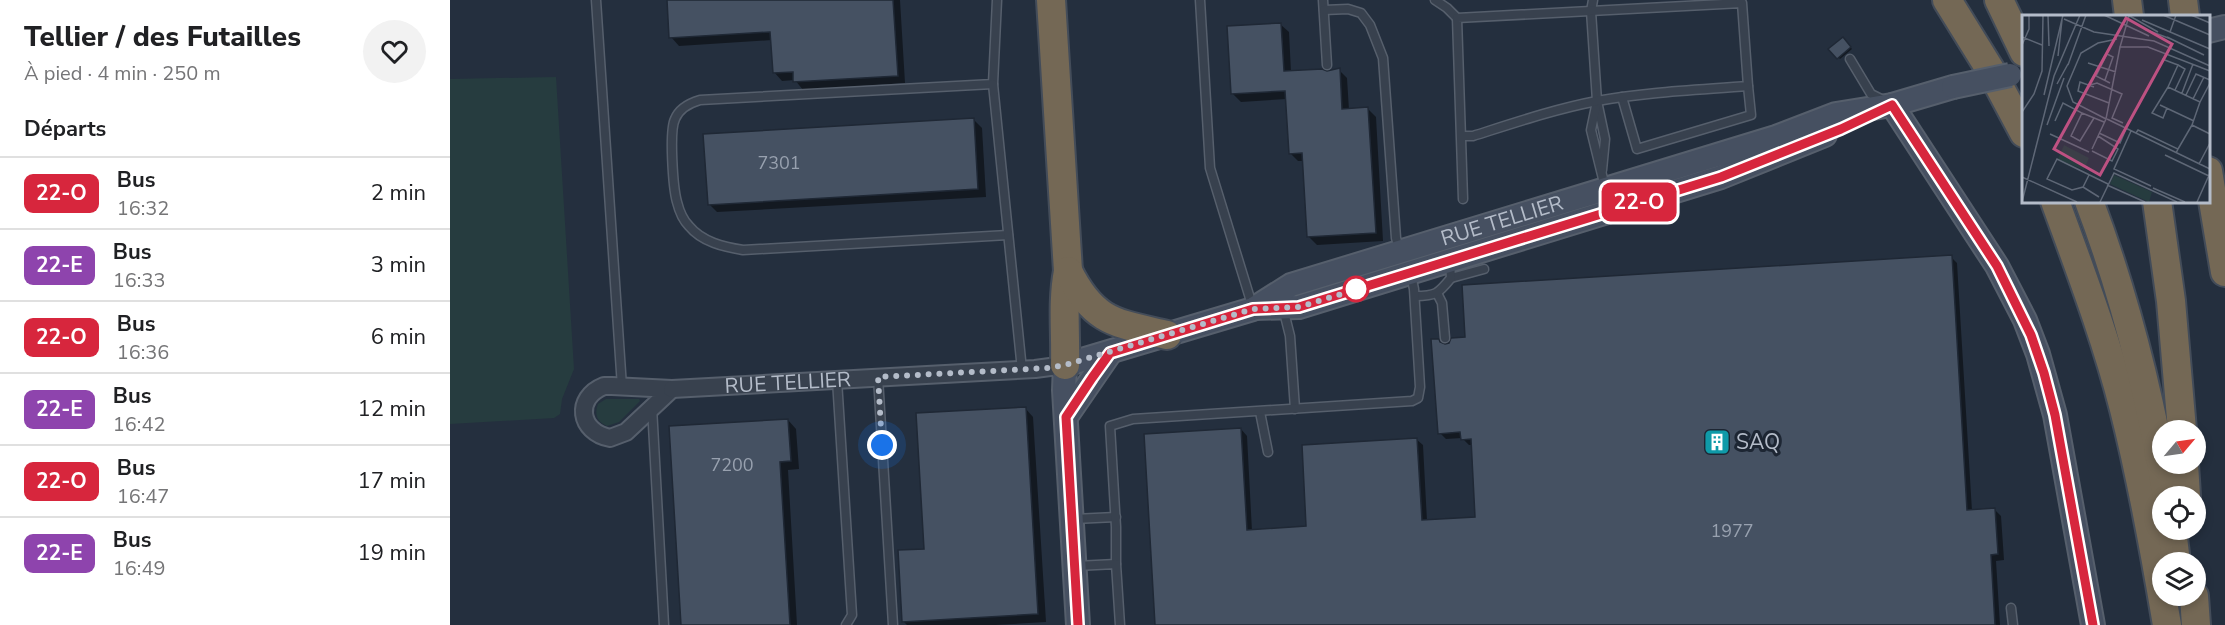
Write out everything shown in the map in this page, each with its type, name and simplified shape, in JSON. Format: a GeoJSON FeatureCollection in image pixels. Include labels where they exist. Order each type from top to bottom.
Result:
{"type":"FeatureCollection","features":[{"type":"Feature","properties":{"kind":"highway"},"geometry":{"type":"LineString","coordinates":[[1051,0],[1068,271],[1064,297],[1065,365]]}},
{"type":"Feature","properties":{"kind":"highway"},"geometry":{"type":"LineString","coordinates":[[1999,0],[2022,48]]}},
{"type":"Feature","properties":{"kind":"highway"},"geometry":{"type":"LineString","coordinates":[[2127,0],[2129,15]]}},
{"type":"Feature","properties":{"kind":"highway"},"geometry":{"type":"LineString","coordinates":[[2183,0],[2185,15]]}},
{"type":"Feature","properties":{"kind":"highway"},"geometry":{"type":"LineString","coordinates":[[1950,5],[1991,71],[2022,129]]}},
{"type":"Feature","properties":{"kind":"highway"},"geometry":{"type":"LineString","coordinates":[[2210,183],[2225,272]]}},
{"type":"Feature","properties":{"kind":"highway"},"geometry":{"type":"LineString","coordinates":[[2055,202],[2090,296],[2124,410],[2142,490],[2167,625]]}},
{"type":"Feature","properties":{"kind":"highway"},"geometry":{"type":"LineString","coordinates":[[2089,202],[2117,281],[2138,358],[2152,413],[2165,486]]}},
{"type":"Feature","properties":{"kind":"highway"},"geometry":{"type":"LineString","coordinates":[[2157,202],[2171,301],[2181,420]]}},
{"type":"Feature","properties":{"kind":"highway"},"geometry":{"type":"LineString","coordinates":[[1068,271],[1081,295],[1102,316],[1118,323],[1167,335]]}},
{"type":"Feature","properties":{"kind":"highway"},"geometry":{"type":"LineString","coordinates":[[2180,606],[2182,625]]}},
{"type":"Feature","properties":{"kind":"highway"},"geometry":{"type":"LineString","coordinates":[[2195,606],[2196,625]]}},
{"type":"Feature","properties":{"kind":"street"},"geometry":{"type":"LineString","coordinates":[[2210,31],[2225,27]]}},
{"type":"Feature","properties":{"kind":"street","name":"RUE TELLIER"},"geometry":{"type":"LineString","coordinates":[[672,389],[626,432],[618,436],[610,438],[593,432],[584,417],[586,401],[597,389],[604,387],[672,389],[1065,365],[1280,300],[1291,285],[1442,238],[1604,179],[1785,134],[1836,114],[1892,105],[1953,87],[2022,72]]}},
{"type":"Feature","properties":{"kind":"street","name":"RUE TELLIER"},"geometry":{"type":"LineString","coordinates":[[1280,300],[1299,307],[1410,273],[1450,269],[1612,210],[1721,177],[1841,129],[1892,105]]}},
{"type":"Feature","properties":{"kind":"street"},"geometry":{"type":"LineString","coordinates":[[1892,105],[1997,266],[2031,335],[2055,415],[2093,625]]}},
{"type":"Feature","properties":{"kind":"street"},"geometry":{"type":"LineString","coordinates":[[1066,417],[1110,353]]}},
{"type":"Feature","properties":{"kind":"street"},"geometry":{"type":"LineString","coordinates":[[1065,365],[1078,625]]}},
{"type":"Feature","properties":{"kind":"lane"},"geometry":{"type":"LineString","coordinates":[[596,0],[622,387]]}},
{"type":"Feature","properties":{"kind":"lane"},"geometry":{"type":"LineString","coordinates":[[997,0],[993,84],[1022,369]]}},
{"type":"Feature","properties":{"kind":"lane"},"geometry":{"type":"LineString","coordinates":[[1200,0],[1210,168],[1253,309]]}},
{"type":"Feature","properties":{"kind":"lane"},"geometry":{"type":"LineString","coordinates":[[1323,0],[1326,65]]}},
{"type":"Feature","properties":{"kind":"lane"},"geometry":{"type":"LineString","coordinates":[[1435,0],[1457,18],[1463,199]]}},
{"type":"Feature","properties":{"kind":"lane"},"geometry":{"type":"LineString","coordinates":[[1593,0],[1590,11],[1597,101],[1591,130],[1612,210]]}},
{"type":"Feature","properties":{"kind":"lane"},"geometry":{"type":"LineString","coordinates":[[1457,18],[1742,3],[1751,115],[1637,149],[1622,98]]}},
{"type":"Feature","properties":{"kind":"lane"},"geometry":{"type":"LineString","coordinates":[[1120,625],[1110,426],[1134,419],[1408,402],[1418,398],[1420,393],[1415,296],[1410,273],[1399,251],[1396,238],[1383,58],[1370,26],[1361,13],[1348,9],[1324,10]]}},
{"type":"Feature","properties":{"kind":"lane"},"geometry":{"type":"LineString","coordinates":[[1850,58],[1871,94],[1892,105]]}},
{"type":"Feature","properties":{"kind":"lane"},"geometry":{"type":"LineString","coordinates":[[993,84],[700,100],[682,110],[675,120],[672,133],[676,200],[689,226],[700,235],[713,243],[743,250],[1008,235]]}},
{"type":"Feature","properties":{"kind":"lane"},"geometry":{"type":"LineString","coordinates":[[1461,136],[1473,136],[1597,101],[1748,86]]}},
{"type":"Feature","properties":{"kind":"lane"},"geometry":{"type":"LineString","coordinates":[[1415,296],[1431,296],[1437,293],[1450,269],[1442,238]]}},
{"type":"Feature","properties":{"kind":"lane"},"geometry":{"type":"LineString","coordinates":[[1450,269],[1484,269]]}},
{"type":"Feature","properties":{"kind":"lane"},"geometry":{"type":"LineString","coordinates":[[1437,293],[1442,303],[1445,338]]}},
{"type":"Feature","properties":{"kind":"lane"},"geometry":{"type":"LineString","coordinates":[[1280,300],[1290,336],[1295,410]]}},
{"type":"Feature","properties":{"kind":"lane"},"geometry":{"type":"LineString","coordinates":[[878,377],[893,625]]}},
{"type":"Feature","properties":{"kind":"lane"},"geometry":{"type":"LineString","coordinates":[[837,380],[852,615],[846,625]]}},
{"type":"Feature","properties":{"kind":"lane"},"geometry":{"type":"LineString","coordinates":[[652,407],[664,625]]}},
{"type":"Feature","properties":{"kind":"lane"},"geometry":{"type":"LineString","coordinates":[[1260,412],[1268,452]]}},
{"type":"Feature","properties":{"kind":"lane"},"geometry":{"type":"LineString","coordinates":[[1072,520],[1116,517]]}},
{"type":"Feature","properties":{"kind":"lane"},"geometry":{"type":"LineString","coordinates":[[1075,566],[1116,564]]}},
{"type":"Feature","properties":{"kind":"lane"},"geometry":{"type":"LineString","coordinates":[[2011,608],[2013,625]]}},
{"type":"Feature","properties":{"kind":"green space"},"geometry":{"type":"Polygon","coordinates":[[[556,77],[574,369],[562,399],[560,414],[554,418],[450,424],[450,79],[556,77]]]}},
{"type":"Feature","properties":{"kind":"green space"},"geometry":{"type":"Polygon","coordinates":[[[606,399],[639,399],[640,401],[619,422],[607,426],[599,420],[596,411],[598,404],[606,399]]]}},
{"type":"Feature","properties":{"kind":"building"},"geometry":{"type":"Polygon","coordinates":[[[667,0],[893,0],[898,76],[793,82],[793,72],[773,73],[770,32],[669,38],[667,0]]]}},
{"type":"Feature","properties":{"kind":"building"},"geometry":{"type":"Polygon","coordinates":[[[1281,23],[1284,71],[1322,69],[1327,71],[1340,68],[1342,109],[1368,107],[1376,233],[1307,237],[1302,153],[1289,154],[1285,91],[1231,94],[1227,26],[1281,23]]]}},
{"type":"Feature","properties":{"kind":"building"},"geometry":{"type":"Polygon","coordinates":[[[1843,37],[1851,47],[1837,59],[1828,49],[1843,37]]]}},
{"type":"Feature","properties":{"kind":"building"},"geometry":{"type":"Polygon","coordinates":[[[974,118],[978,189],[708,205],[703,134],[974,118]]]}},
{"type":"Feature","properties":{"kind":"building","name":"SAQ"},"geometry":{"type":"Polygon","coordinates":[[[1952,255],[1967,510],[1995,508],[1998,554],[1991,555],[1995,625],[1155,625],[1144,434],[1241,428],[1247,530],[1306,526],[1302,445],[1417,438],[1422,520],[1475,517],[1471,439],[1461,440],[1460,432],[1438,434],[1431,339],[1439,339],[1445,344],[1449,343],[1451,338],[1465,337],[1462,285],[1952,255]]]}},
{"type":"Feature","properties":{"kind":"building"},"geometry":{"type":"Polygon","coordinates":[[[1026,407],[1038,614],[902,622],[898,550],[924,549],[916,413],[1026,407]]]}},
{"type":"Feature","properties":{"kind":"building"},"geometry":{"type":"Polygon","coordinates":[[[788,419],[791,461],[780,462],[790,625],[681,625],[669,426],[788,419]]]}},
{"type":"Feature","properties":{"kind":"bus line","name":"22-O"},"geometry":{"type":"LineString","coordinates":[[1078,625],[1066,417],[1110,353],[1253,309],[1299,307],[1721,177],[1841,129],[1892,105],[1897,116],[1997,266],[2031,335],[2055,415],[2093,625]]}},
{"type":"Feature","properties":{"kind":"place","name":"SAQ"},"geometry":{"type":"Point","coordinates":[1717,442]}},
{"type":"Feature","properties":{"kind":"route"},"geometry":{"type":"LineString","coordinates":[[882,445],[878,377],[1048,368],[1065,365],[1253,309],[1299,307],[1361,288],[1356,289]]}}]}
